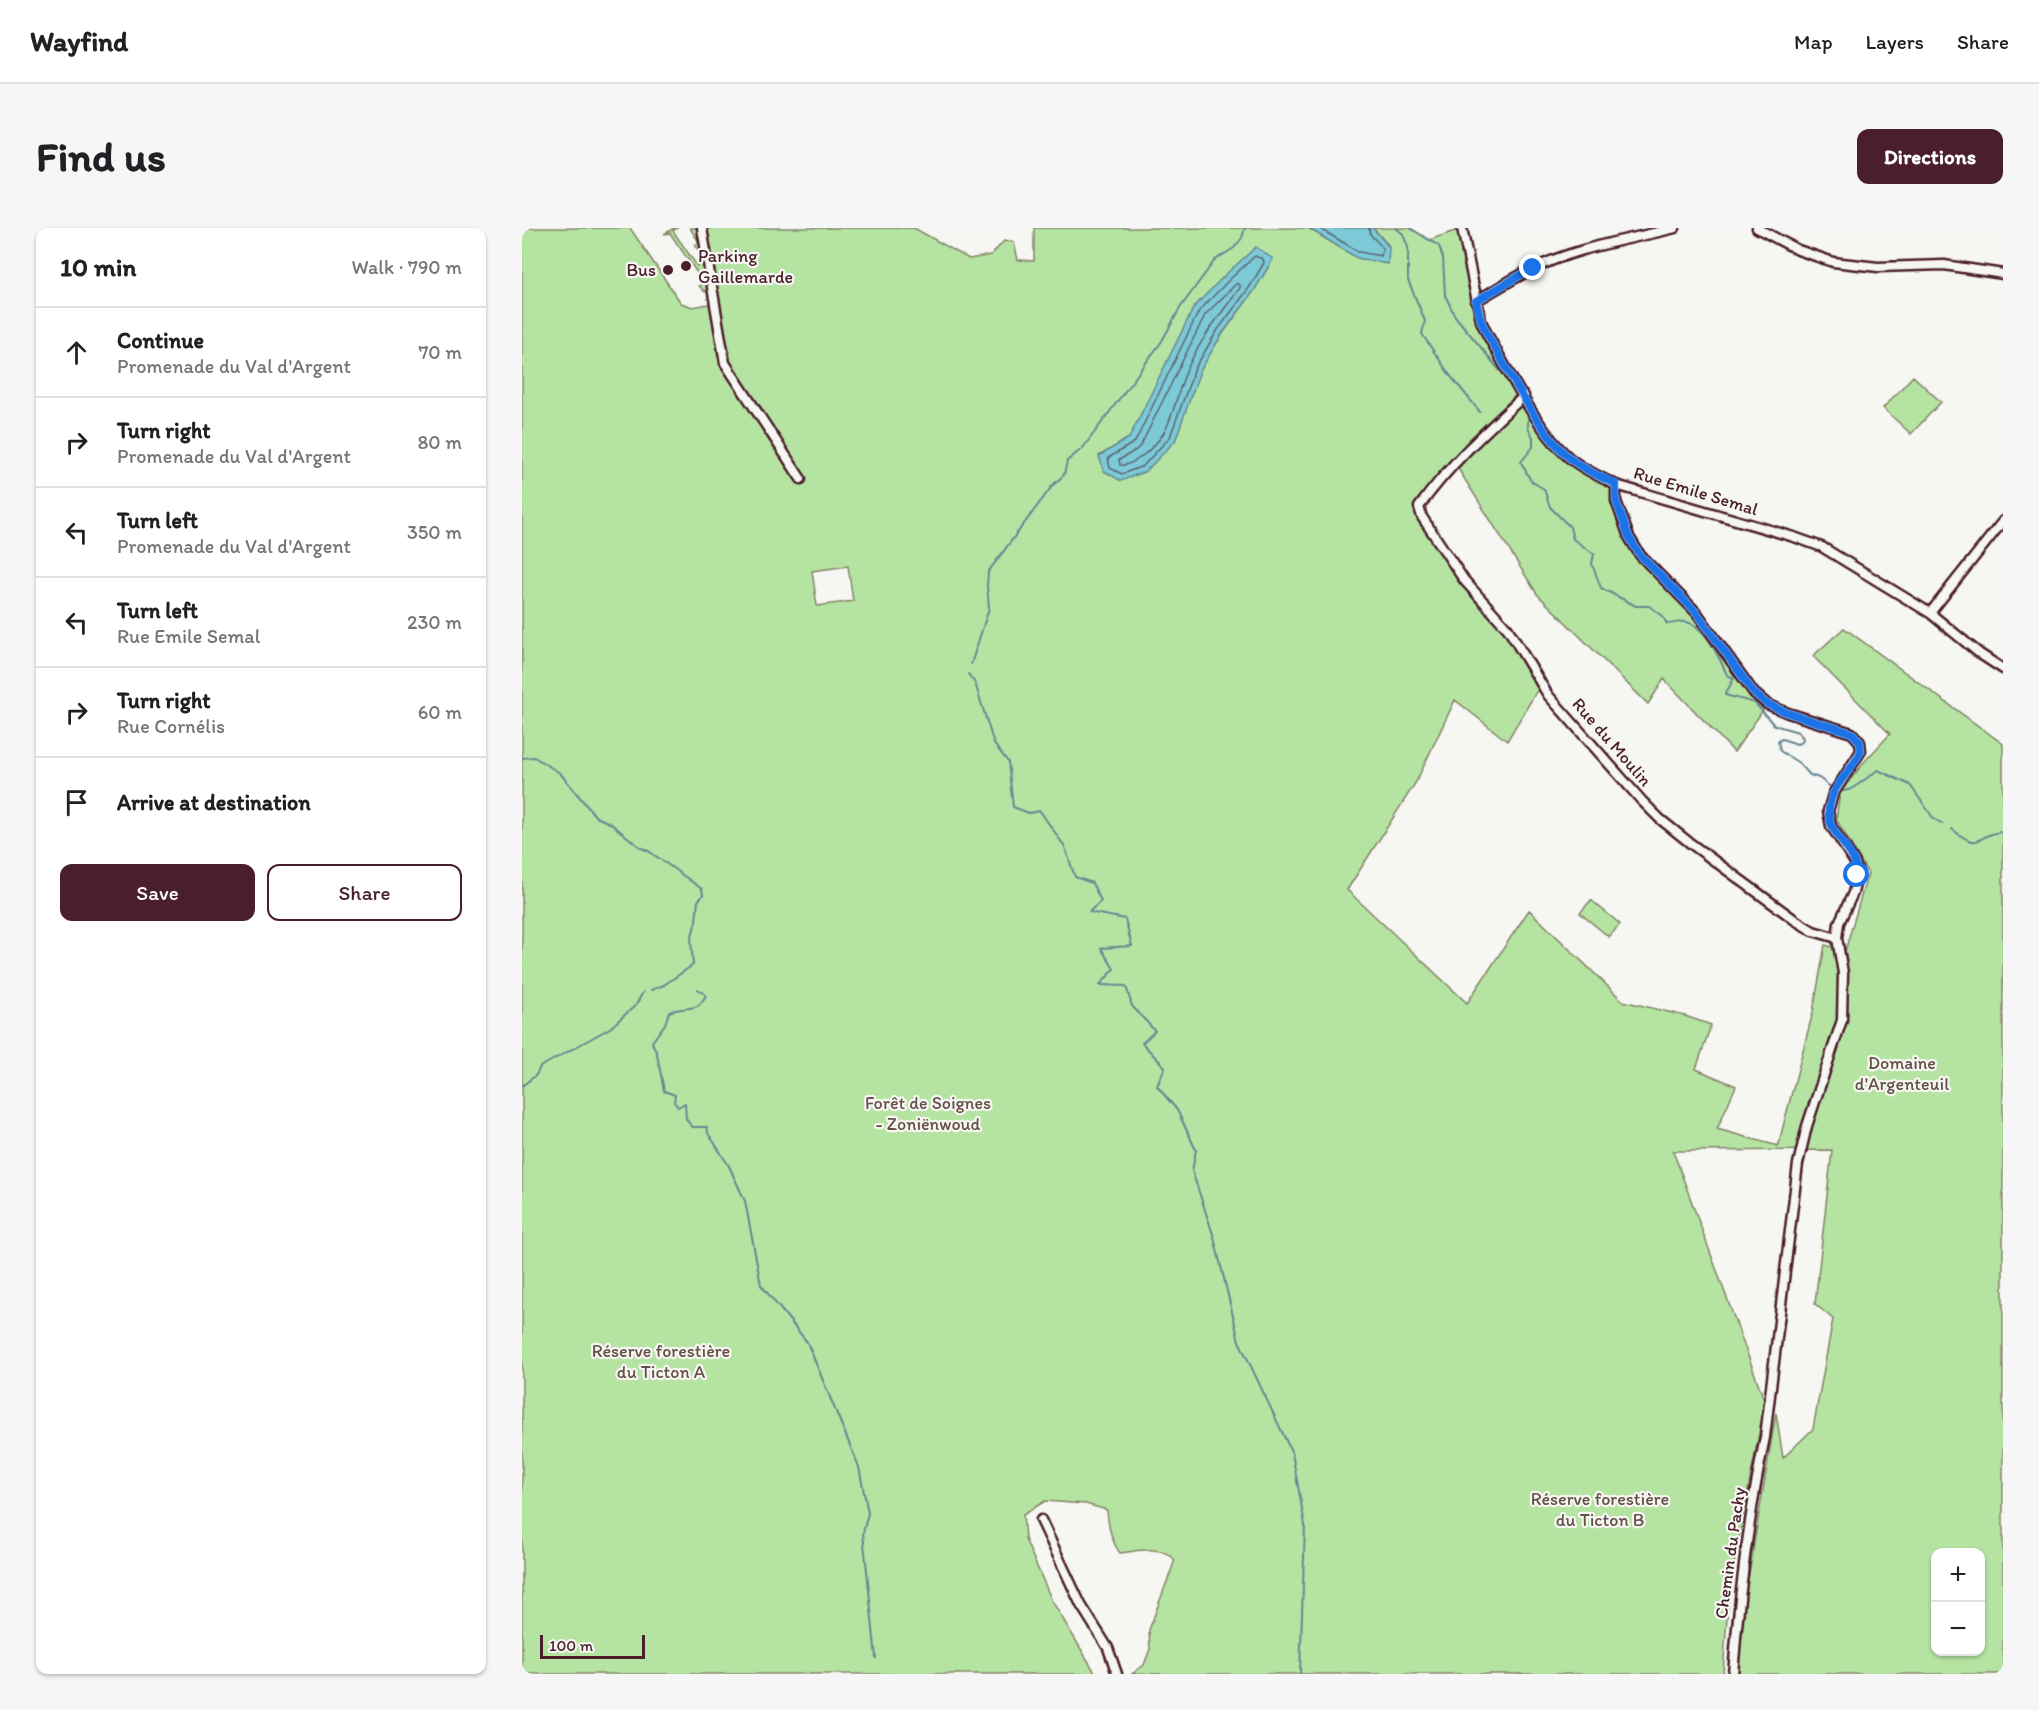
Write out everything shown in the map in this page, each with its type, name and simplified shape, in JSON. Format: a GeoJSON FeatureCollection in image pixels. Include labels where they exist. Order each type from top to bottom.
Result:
{"type":"FeatureCollection","features":[{"type":"Feature","properties":{"kind":"street"},"geometry":{"type":"LineString","coordinates":[[702,228],[725,363],[801,479]]}},
{"type":"Feature","properties":{"kind":"street","name":"Rue Emile Semal"},"geometry":{"type":"LineString","coordinates":[[1462,228],[1476,301],[1487,334],[1541,425],[1557,446],[1571,459],[1592,473],[1616,484],[1794,537],[1822,548],[1945,623],[1968,645],[2003,669]]}},
{"type":"Feature","properties":{"kind":"street"},"geometry":{"type":"LineString","coordinates":[[1476,301],[1533,268],[1557,259],[1675,228]]}},
{"type":"Feature","properties":{"kind":"street"},"geometry":{"type":"LineString","coordinates":[[1757,228],[1798,250],[1833,262],[1878,267],[1944,265],[2003,274]]}},
{"type":"Feature","properties":{"kind":"street","name":"Rue du Moulin"},"geometry":{"type":"LineString","coordinates":[[1524,396],[1451,466],[1423,502],[1419,511],[1464,580],[1508,629],[1548,695],[1648,807],[1732,876],[1795,920],[1813,931],[1837,938]]}},
{"type":"Feature","properties":{"kind":"street"},"geometry":{"type":"LineString","coordinates":[[1616,484],[1616,501],[1629,537],[1640,555],[1697,613],[1754,693],[1767,704],[1788,713],[1852,733],[1860,742],[1861,751],[1838,786],[1828,811],[1831,826],[1854,861],[1857,872],[1853,893],[1839,923],[1837,938]]}},
{"type":"Feature","properties":{"kind":"street"},"geometry":{"type":"LineString","coordinates":[[1930,613],[2003,521]]}},
{"type":"Feature","properties":{"kind":"street","name":"Chemin du Pachy"},"geometry":{"type":"LineString","coordinates":[[1733,1674],[1740,1591],[1757,1475],[1765,1437],[1798,1164],[1842,1020],[1844,973],[1837,938]]}},
{"type":"Feature","properties":{"kind":"street"},"geometry":{"type":"LineString","coordinates":[[1041,1520],[1081,1605],[1108,1647],[1117,1674]]}},
{"type":"Feature","properties":{"kind":"green space","name":"Forêt de Soignes - Zoniënwoud"},"geometry":{"type":"Polygon","coordinates":[[[522,228],[630,228],[681,303],[693,307],[719,302],[707,228],[914,228],[969,259],[991,255],[1004,241],[1014,242],[1018,260],[1034,261],[1034,228],[1308,228],[1357,258],[1389,246],[1373,228],[1410,228],[1429,240],[1458,230],[1478,322],[1486,341],[1505,372],[1503,374],[1519,396],[1451,459],[1417,507],[1506,632],[1538,689],[1507,741],[1455,700],[1416,782],[1347,890],[1467,1003],[1529,910],[1623,1001],[1685,1016],[1711,1025],[1696,1069],[1736,1086],[1717,1129],[1778,1146],[1813,1012],[1825,945],[1845,951],[1868,873],[1836,819],[1840,793],[1890,734],[1813,656],[1844,628],[2003,744],[2003,1674],[1737,1674],[1742,1615],[1776,1413],[1783,1458],[1813,1429],[1833,1319],[1815,1304],[1832,1150],[1673,1151],[1765,1402],[1729,1590],[1723,1674],[1132,1674],[1144,1665],[1150,1649],[1149,1630],[1175,1560],[1156,1550],[1120,1553],[1110,1533],[1107,1510],[1086,1504],[1045,1501],[1023,1515],[1025,1539],[1052,1601],[1096,1674],[522,1674],[522,228]],[[1273,258],[1129,438],[1099,456],[1175,441],[1200,371],[1208,356],[1273,258]],[[848,566],[812,571],[817,606],[853,601],[848,566]]]}},
{"type":"Feature","properties":{"kind":"green space"},"geometry":{"type":"Polygon","coordinates":[[[677,228],[673,231],[697,266],[703,262],[695,245],[699,242],[690,228],[698,228],[708,286],[705,292],[699,286],[704,283],[670,233],[664,234],[677,228]]]}},
{"type":"Feature","properties":{"kind":"green space"},"geometry":{"type":"Polygon","coordinates":[[[1913,376],[1941,402],[1911,434],[1883,408],[1913,376]]]}},
{"type":"Feature","properties":{"kind":"green space"},"geometry":{"type":"Polygon","coordinates":[[[1523,404],[1554,448],[1612,486],[1627,538],[1694,615],[1752,695],[1766,706],[1734,752],[1664,679],[1648,704],[1537,594],[1457,467],[1476,445],[1523,404]]]}},
{"type":"Feature","properties":{"kind":"green space"},"geometry":{"type":"Polygon","coordinates":[[[1591,900],[1620,924],[1609,937],[1580,913],[1591,900]]]}},
{"type":"Feature","properties":{"kind":"water"},"geometry":{"type":"Polygon","coordinates":[[[1308,228],[1373,228],[1389,247],[1388,264],[1357,258],[1308,228]]]}},
{"type":"Feature","properties":{"kind":"water"},"geometry":{"type":"Polygon","coordinates":[[[1256,247],[1273,259],[1200,371],[1175,441],[1146,471],[1121,481],[1104,471],[1099,456],[1129,438],[1194,307],[1256,247]]]}},
{"type":"Feature","properties":{"kind":"waterway"},"geometry":{"type":"LineString","coordinates":[[971,664],[989,608],[988,572],[1053,485],[1064,475],[1067,461],[1083,448],[1162,341],[1180,308],[1215,260],[1234,248],[1242,238],[1245,228]]}},
{"type":"Feature","properties":{"kind":"waterway"},"geometry":{"type":"LineString","coordinates":[[1396,228],[1403,234],[1408,247],[1408,280],[1425,321],[1422,334],[1449,374],[1480,412]]}},
{"type":"Feature","properties":{"kind":"waterway"},"geometry":{"type":"LineString","coordinates":[[1410,228],[1439,246],[1443,258],[1445,295],[1455,316],[1511,384]]}},
{"type":"Feature","properties":{"kind":"waterway"},"geometry":{"type":"LineString","coordinates":[[1524,406],[1528,414],[1528,428],[1533,437],[1533,447],[1521,462],[1531,481],[1544,489],[1550,507],[1570,527],[1573,539],[1594,554],[1592,564],[1601,588],[1636,606],[1649,606],[1662,615],[1667,624],[1686,622],[1699,629],[1711,644],[1727,675],[1734,678],[1725,695],[1755,703],[1774,725],[1798,732],[1803,738],[1802,742],[1797,744],[1782,739],[1778,741],[1780,751],[1799,763],[1810,775],[1819,778],[1832,788]]}},
{"type":"Feature","properties":{"kind":"waterway"},"geometry":{"type":"LineString","coordinates":[[968,674],[975,683],[994,744],[1008,762],[1013,807],[1029,813],[1040,811],[1065,847],[1075,877],[1092,883],[1101,901],[1089,912],[1125,919],[1132,946],[1101,948],[1114,969],[1100,985],[1126,986],[1132,1006],[1155,1031],[1142,1043],[1165,1067],[1157,1086],[1177,1110],[1196,1150],[1192,1171],[1214,1237],[1239,1341],[1292,1453],[1305,1525],[1300,1674]]}},
{"type":"Feature","properties":{"kind":"waterway"},"geometry":{"type":"LineString","coordinates":[[522,758],[534,757],[560,773],[596,817],[610,823],[640,847],[702,889],[703,895],[698,901],[691,940],[693,965],[664,985],[651,990]]}},
{"type":"Feature","properties":{"kind":"waterway"},"geometry":{"type":"LineString","coordinates":[[1839,792],[1852,789],[1878,770],[1910,785],[1934,819],[1943,824]]}},
{"type":"Feature","properties":{"kind":"waterway"},"geometry":{"type":"LineString","coordinates":[[1952,829],[1974,841],[1987,835],[2003,832]]}},
{"type":"Feature","properties":{"kind":"waterway"},"geometry":{"type":"LineString","coordinates":[[698,989],[706,995],[699,1005],[669,1012],[665,1024],[652,1042],[657,1054],[664,1091],[675,1095],[674,1102],[678,1107],[685,1103],[686,1119],[692,1127],[707,1127],[708,1133],[729,1166],[745,1201],[761,1285],[807,1342],[859,1467],[868,1513],[863,1533],[876,1658]]}},
{"type":"Feature","properties":{"kind":"waterway"},"geometry":{"type":"LineString","coordinates":[[522,1086],[536,1075],[540,1067],[610,1028],[636,1005],[643,992]]}},
{"type":"Feature","properties":{"kind":"place","name":"Parking Gaillemarde"},"geometry":{"type":"Point","coordinates":[686,266]}},
{"type":"Feature","properties":{"kind":"place","name":"Bus"},"geometry":{"type":"Point","coordinates":[668,270]}},
{"type":"Feature","properties":{"kind":"route"},"geometry":{"type":"LineString","coordinates":[[1533,268],[1476,301],[1487,334],[1541,425],[1557,446],[1592,473],[1616,484],[1616,501],[1629,537],[1640,555],[1697,613],[1754,693],[1767,704],[1788,713],[1852,733],[1857,737],[1861,751],[1833,794],[1828,811],[1833,831],[1854,861],[1857,875]]}},
{"type":"Feature","properties":{"kind":"park label","name":"Domaine d'Argenteuil"},"geometry":{"type":"Point","coordinates":[1902,1073]}},
{"type":"Feature","properties":{"kind":"park label","name":"Réserve forestière du Ticton A"},"geometry":{"type":"Point","coordinates":[661,1361]}},
{"type":"Feature","properties":{"kind":"park label","name":"Réserve forestière du Ticton B"},"geometry":{"type":"Point","coordinates":[1600,1509]}}]}
